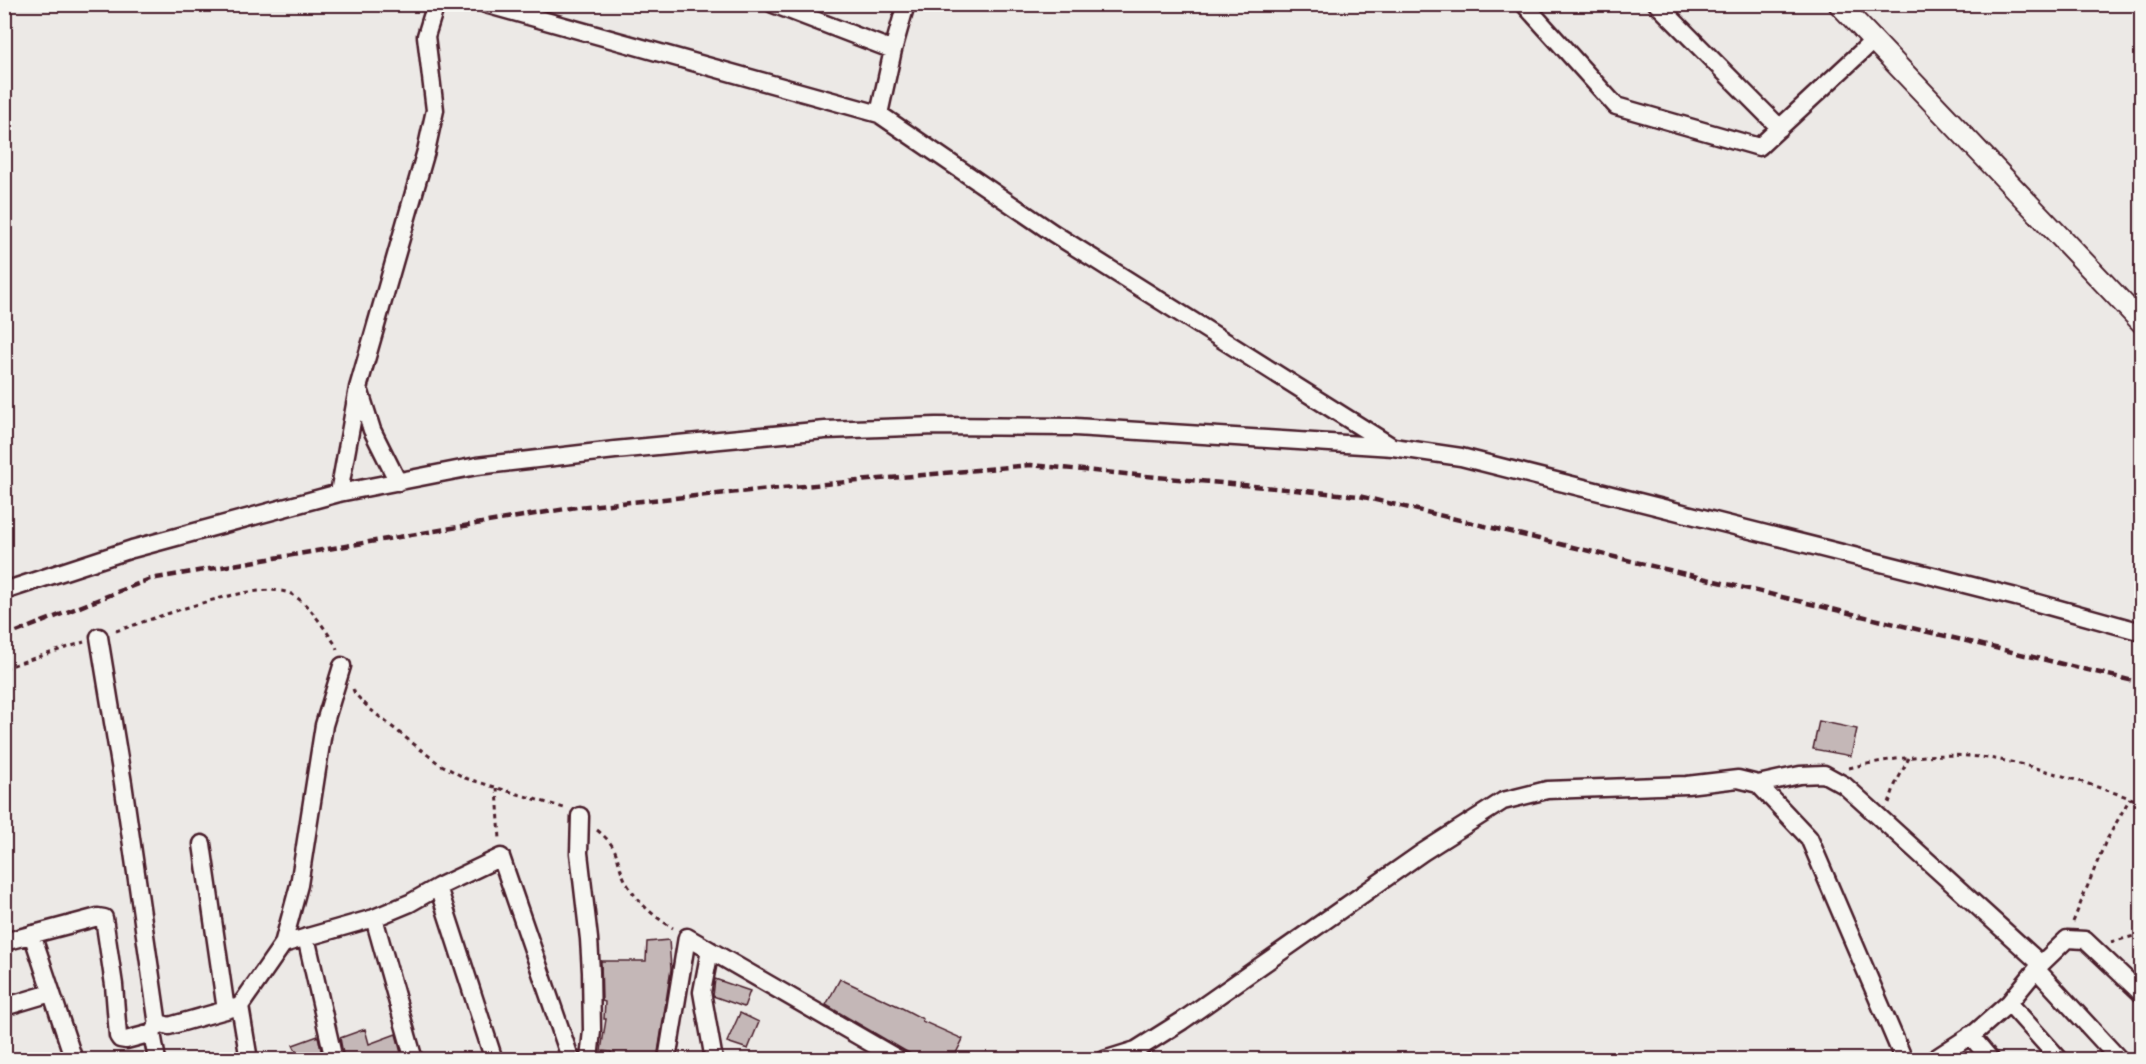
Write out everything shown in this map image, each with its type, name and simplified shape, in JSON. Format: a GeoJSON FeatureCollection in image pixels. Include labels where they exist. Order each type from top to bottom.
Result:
{"type":"FeatureCollection","features":[{"type":"Feature","properties":{"kind":"street"},"geometry":{"type":"LineString","coordinates":[[339,493],[358,388],[420,174],[435,110],[426,36],[436,4]]}},
{"type":"Feature","properties":{"kind":"street"},"geometry":{"type":"LineString","coordinates":[[485,4],[879,114],[1053,233],[1393,447]]}},
{"type":"Feature","properties":{"kind":"street"},"geometry":{"type":"LineString","coordinates":[[773,4],[893,50]]}},
{"type":"Feature","properties":{"kind":"street"},"geometry":{"type":"LineString","coordinates":[[879,114],[906,4]]}},
{"type":"Feature","properties":{"kind":"street"},"geometry":{"type":"LineString","coordinates":[[1524,4],[1616,106],[1760,147],[1873,40]]}},
{"type":"Feature","properties":{"kind":"street"},"geometry":{"type":"LineString","coordinates":[[1657,4],[1780,128]]}},
{"type":"Feature","properties":{"kind":"street"},"geometry":{"type":"LineString","coordinates":[[1839,4],[2142,323]]}},
{"type":"Feature","properties":{"kind":"street"},"geometry":{"type":"LineString","coordinates":[[358,388],[372,430],[398,482]]}},
{"type":"Feature","properties":{"kind":"street"},"geometry":{"type":"LineString","coordinates":[[4,591],[132,549],[339,493],[477,466],[825,430],[936,426],[1075,427],[1393,447],[1472,460],[2016,597],[2142,632]]}},
{"type":"Feature","properties":{"kind":"street"},"geometry":{"type":"LineString","coordinates":[[99,637],[123,783],[156,1028],[157,1059]]}},
{"type":"Feature","properties":{"kind":"street"},"geometry":{"type":"LineString","coordinates":[[4,942],[98,917],[104,918],[120,1039],[126,1040],[156,1028],[233,1008],[283,944],[299,885],[324,725],[342,666]]}},
{"type":"Feature","properties":{"kind":"street"},"geometry":{"type":"LineString","coordinates":[[1104,1059],[1136,1050],[1182,1021],[1423,852],[1503,801],[1547,790],[1687,785],[1738,779],[1758,784],[1800,775],[1824,774],[1844,785],[2039,967],[2121,1059]]}},
{"type":"Feature","properties":{"kind":"street"},"geometry":{"type":"LineString","coordinates":[[1758,784],[1809,838],[1904,1059]]}},
{"type":"Feature","properties":{"kind":"street"},"geometry":{"type":"LineString","coordinates":[[580,816],[579,853],[591,972],[592,1030],[589,1059]]}},
{"type":"Feature","properties":{"kind":"street"},"geometry":{"type":"LineString","coordinates":[[202,844],[233,1008],[249,1059]]}},
{"type":"Feature","properties":{"kind":"street"},"geometry":{"type":"LineString","coordinates":[[283,944],[374,918],[410,903],[501,857],[571,1059]]}},
{"type":"Feature","properties":{"kind":"street"},"geometry":{"type":"LineString","coordinates":[[438,887],[494,1059]]}},
{"type":"Feature","properties":{"kind":"street"},"geometry":{"type":"LineString","coordinates":[[374,918],[414,1059]]}},
{"type":"Feature","properties":{"kind":"street"},"geometry":{"type":"LineString","coordinates":[[32,934],[74,1059]]}},
{"type":"Feature","properties":{"kind":"street"},"geometry":{"type":"LineString","coordinates":[[306,937],[334,1059]]}},
{"type":"Feature","properties":{"kind":"street"},"geometry":{"type":"LineString","coordinates":[[667,1059],[687,937],[900,1059]]}},
{"type":"Feature","properties":{"kind":"street"},"geometry":{"type":"LineString","coordinates":[[1933,1059],[1970,1035],[2009,1003],[2039,967],[2067,939],[2085,940],[2142,994]]}},
{"type":"Feature","properties":{"kind":"street"},"geometry":{"type":"LineString","coordinates":[[710,950],[702,992],[714,1059]]}},
{"type":"Feature","properties":{"kind":"street"},"geometry":{"type":"LineString","coordinates":[[4,1007],[51,993]]}},
{"type":"Feature","properties":{"kind":"street"},"geometry":{"type":"LineString","coordinates":[[2009,1003],[2060,1059]]}},
{"type":"Feature","properties":{"kind":"street"},"geometry":{"type":"LineString","coordinates":[[1970,1035],[1991,1059]]}},
{"type":"Feature","properties":{"kind":"path"},"geometry":{"type":"LineString","coordinates":[[4,668],[237,593],[266,590],[292,594],[309,608],[335,644],[355,694],[371,710],[438,762],[465,778],[561,806],[580,816],[610,841],[616,851],[626,881],[637,899],[651,914],[687,937]]}},
{"type":"Feature","properties":{"kind":"path"},"geometry":{"type":"LineString","coordinates":[[1824,774],[1909,758],[1968,756],[2017,764],[2142,802]]}},
{"type":"Feature","properties":{"kind":"path"},"geometry":{"type":"LineString","coordinates":[[1885,824],[1895,785],[1909,758]]}},
{"type":"Feature","properties":{"kind":"path"},"geometry":{"type":"LineString","coordinates":[[497,788],[501,857]]}},
{"type":"Feature","properties":{"kind":"path"},"geometry":{"type":"LineString","coordinates":[[2067,939],[2105,843],[2130,798]]}},
{"type":"Feature","properties":{"kind":"path"},"geometry":{"type":"LineString","coordinates":[[2092,948],[2142,934]]}},
{"type":"Feature","properties":{"kind":"building"},"geometry":{"type":"Polygon","coordinates":[[[1819,721],[1857,729],[1851,756],[1813,749],[1819,721]]]}},
{"type":"Feature","properties":{"kind":"building"},"geometry":{"type":"Polygon","coordinates":[[[669,940],[671,969],[657,1059],[612,1059],[611,1052],[601,1051],[606,1019],[604,1019],[605,1002],[602,1001],[601,961],[646,961],[647,942],[669,940]]]}},
{"type":"Feature","properties":{"kind":"building"},"geometry":{"type":"Polygon","coordinates":[[[715,979],[750,991],[744,1007],[713,996],[715,979]]]}},
{"type":"Feature","properties":{"kind":"building"},"geometry":{"type":"Polygon","coordinates":[[[840,979],[963,1039],[953,1059],[928,1059],[914,1056],[826,1005],[840,979]]]}},
{"type":"Feature","properties":{"kind":"building"},"geometry":{"type":"Polygon","coordinates":[[[740,1013],[759,1022],[748,1049],[727,1042],[740,1013]]]}},
{"type":"Feature","properties":{"kind":"building"},"geometry":{"type":"Polygon","coordinates":[[[365,1029],[369,1044],[396,1034],[401,1053],[388,1059],[344,1059],[340,1038],[365,1029]]]}},
{"type":"Feature","properties":{"kind":"building"},"geometry":{"type":"Polygon","coordinates":[[[318,1036],[322,1055],[300,1059],[293,1045],[318,1036]]]}},
{"type":"Feature","properties":{"kind":"railway"},"geometry":{"type":"LineString","coordinates":[[4,637],[150,579],[577,507],[1030,465],[1359,496],[2142,683]]}}]}
